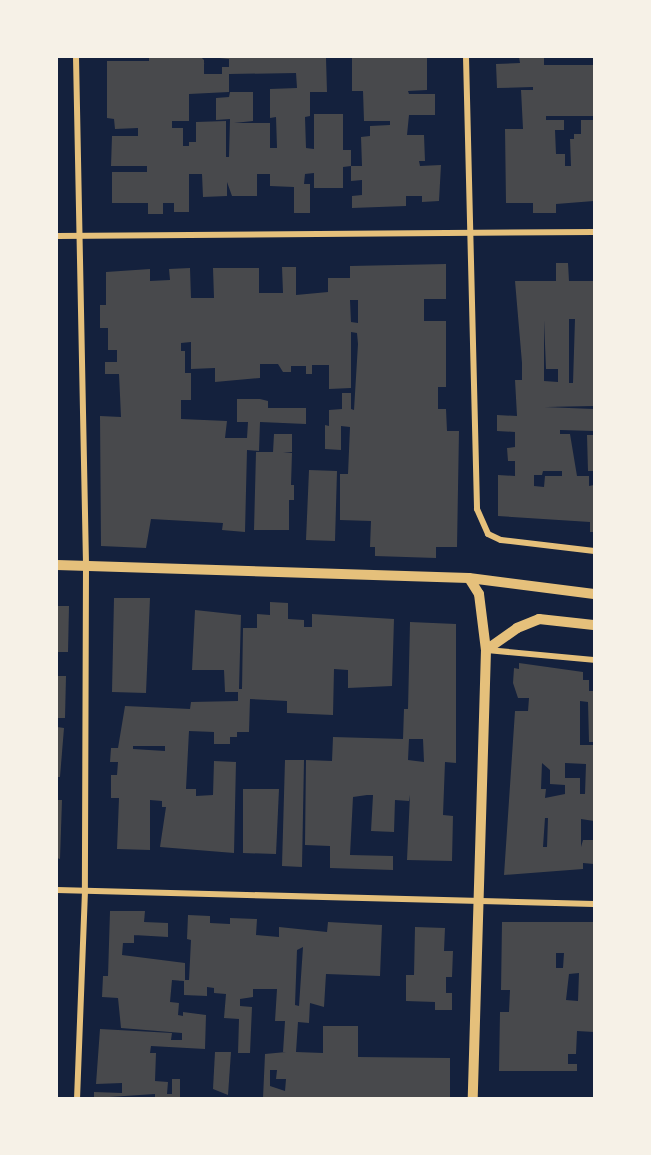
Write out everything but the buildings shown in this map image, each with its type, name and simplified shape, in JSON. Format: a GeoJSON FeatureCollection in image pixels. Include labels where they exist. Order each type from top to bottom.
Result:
{"type":"FeatureCollection","features":[{"type":"Feature","properties":{"kind":"street"},"geometry":{"type":"LineString","coordinates":[[76,57],[86,566],[85,891],[77,1098]]}},
{"type":"Feature","properties":{"kind":"street"},"geometry":{"type":"LineString","coordinates":[[466,57],[477,509],[481,525],[501,540],[594,551]]}},
{"type":"Feature","properties":{"kind":"street"},"geometry":{"type":"LineString","coordinates":[[57,236],[594,232]]}},
{"type":"Feature","properties":{"kind":"street"},"geometry":{"type":"LineString","coordinates":[[57,565],[469,578],[594,594]]}},
{"type":"Feature","properties":{"kind":"street"},"geometry":{"type":"LineString","coordinates":[[469,578],[479,594],[486,650],[473,1098]]}},
{"type":"Feature","properties":{"kind":"street"},"geometry":{"type":"LineString","coordinates":[[486,650],[517,628],[539,620],[594,625]]}},
{"type":"Feature","properties":{"kind":"street"},"geometry":{"type":"LineString","coordinates":[[486,650],[594,660]]}},
{"type":"Feature","properties":{"kind":"street"},"geometry":{"type":"LineString","coordinates":[[57,890],[594,904]]}}]}
